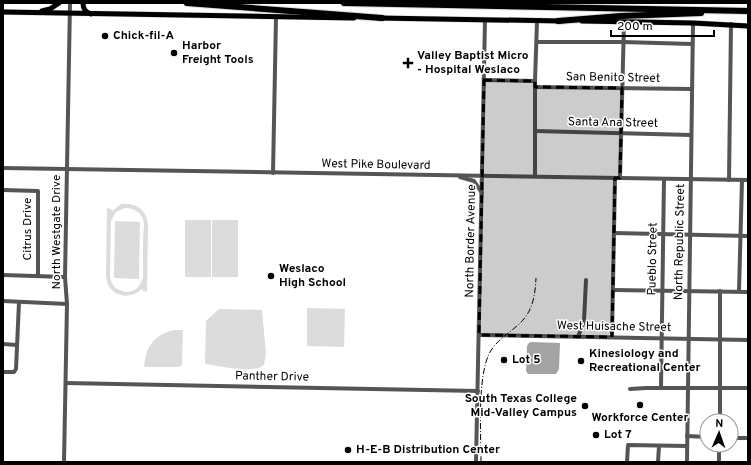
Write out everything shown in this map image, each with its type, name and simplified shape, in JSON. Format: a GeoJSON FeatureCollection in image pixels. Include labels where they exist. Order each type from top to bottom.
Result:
{"type":"FeatureCollection","features":[{"type":"Feature","properties":{"kind":"highway"},"geometry":{"type":"LineString","coordinates":[[186,3],[382,18]]}},
{"type":"Feature","properties":{"kind":"highway"},"geometry":{"type":"LineString","coordinates":[[344,3],[748,11]]}},
{"type":"Feature","properties":{"kind":"highway"},"geometry":{"type":"LineString","coordinates":[[558,21],[733,10]]}},
{"type":"Feature","properties":{"kind":"main road"},"geometry":{"type":"LineString","coordinates":[[36,13],[50,9],[59,3]]}},
{"type":"Feature","properties":{"kind":"main road"},"geometry":{"type":"LineString","coordinates":[[83,3],[83,8],[85,11],[93,14]]}},
{"type":"Feature","properties":{"kind":"main road"},"geometry":{"type":"LineString","coordinates":[[3,12],[276,18],[382,18],[693,23],[748,26]]}},
{"type":"Feature","properties":{"kind":"street","name":"North Westgate Drive"},"geometry":{"type":"LineString","coordinates":[[64,462],[67,304],[65,278],[70,3]]}},
{"type":"Feature","properties":{"kind":"street"},"geometry":{"type":"LineString","coordinates":[[273,173],[276,18]]}},
{"type":"Feature","properties":{"kind":"street","name":"North Border Avenue"},"geometry":{"type":"LineString","coordinates":[[476,462],[485,20]]}},
{"type":"Feature","properties":{"kind":"street"},"geometry":{"type":"LineString","coordinates":[[535,176],[535,81],[537,21]]}},
{"type":"Feature","properties":{"kind":"street"},"geometry":{"type":"LineString","coordinates":[[620,178],[624,22]]}},
{"type":"Feature","properties":{"kind":"street","name":"North Republic Street"},"geometry":{"type":"LineString","coordinates":[[687,462],[693,23]]}},
{"type":"Feature","properties":{"kind":"street"},"geometry":{"type":"LineString","coordinates":[[729,180],[731,24]]}},
{"type":"Feature","properties":{"kind":"street"},"geometry":{"type":"LineString","coordinates":[[537,42],[692,44]]}},
{"type":"Feature","properties":{"kind":"street"},"geometry":{"type":"LineString","coordinates":[[484,80],[535,81]]}},
{"type":"Feature","properties":{"kind":"street","name":"San Benito Street"},"geometry":{"type":"LineString","coordinates":[[535,87],[691,89]]}},
{"type":"Feature","properties":{"kind":"street","name":"Santa Ana Street"},"geometry":{"type":"LineString","coordinates":[[535,131],[691,135]]}},
{"type":"Feature","properties":{"kind":"street","name":"West Pike Boulevard"},"geometry":{"type":"LineString","coordinates":[[3,168],[748,180]]}},
{"type":"Feature","properties":{"kind":"street"},"geometry":{"type":"LineString","coordinates":[[454,176],[474,181],[482,194]]}},
{"type":"Feature","properties":{"kind":"street"},"geometry":{"type":"LineString","coordinates":[[612,337],[615,178]]}},
{"type":"Feature","properties":{"kind":"street","name":"Pueblo Street"},"geometry":{"type":"LineString","coordinates":[[661,387],[664,179]]}},
{"type":"Feature","properties":{"kind":"street"},"geometry":{"type":"LineString","coordinates":[[739,291],[742,180]]}},
{"type":"Feature","properties":{"kind":"street","name":"Citrus Drive"},"geometry":{"type":"LineString","coordinates":[[3,190],[38,191],[38,276]]}},
{"type":"Feature","properties":{"kind":"street"},"geometry":{"type":"LineString","coordinates":[[614,233],[748,236]]}},
{"type":"Feature","properties":{"kind":"street"},"geometry":{"type":"LineString","coordinates":[[3,275],[65,278]]}},
{"type":"Feature","properties":{"kind":"street"},"geometry":{"type":"LineString","coordinates":[[578,336],[584,321],[586,280]]}},
{"type":"Feature","properties":{"kind":"street"},"geometry":{"type":"LineString","coordinates":[[613,290],[748,292]]}},
{"type":"Feature","properties":{"kind":"street"},"geometry":{"type":"LineString","coordinates":[[720,291],[720,413]]}},
{"type":"Feature","properties":{"kind":"street"},"geometry":{"type":"LineString","coordinates":[[3,301],[67,304]]}},
{"type":"Feature","properties":{"kind":"street"},"geometry":{"type":"LineString","coordinates":[[3,372],[14,372],[16,368],[19,302]]}},
{"type":"Feature","properties":{"kind":"street","name":"West Huisache Street"},"geometry":{"type":"LineString","coordinates":[[479,335],[748,340]]}},
{"type":"Feature","properties":{"kind":"street"},"geometry":{"type":"LineString","coordinates":[[3,344],[17,344]]}},
{"type":"Feature","properties":{"kind":"street","name":"Panther Drive"},"geometry":{"type":"LineString","coordinates":[[66,383],[478,391]]}},
{"type":"Feature","properties":{"kind":"street"},"geometry":{"type":"LineString","coordinates":[[630,389],[661,387],[748,388]]}},
{"type":"Feature","properties":{"kind":"street"},"geometry":{"type":"LineString","coordinates":[[687,436],[699,437]]}},
{"type":"Feature","properties":{"kind":"street"},"geometry":{"type":"LineString","coordinates":[[627,462],[628,445],[687,446]]}},
{"type":"Feature","properties":{"kind":"street"},"geometry":{"type":"LineString","coordinates":[[658,462],[659,446]]}},
{"type":"Feature","properties":{"kind":"highlighted area"},"geometry":{"type":"Polygon","coordinates":[[[484,80],[535,81],[535,87],[622,88],[620,178],[615,178],[612,337],[479,335],[484,80]]]}},
{"type":"Feature","properties":{"kind":"shaded area"},"geometry":{"type":"Polygon","coordinates":[[[121,204],[131,204],[140,208],[145,215],[148,225],[147,292],[143,291],[142,289],[136,293],[125,296],[114,292],[107,283],[107,208],[111,209],[112,211],[121,204]],[[125,208],[116,212],[111,221],[110,278],[116,288],[130,292],[141,284],[142,280],[144,224],[142,217],[136,210],[125,208]]]}},
{"type":"Feature","properties":{"kind":"shaded area"},"geometry":{"type":"Polygon","coordinates":[[[185,220],[211,220],[211,277],[185,277],[185,220]]]}},
{"type":"Feature","properties":{"kind":"shaded area"},"geometry":{"type":"Polygon","coordinates":[[[212,220],[238,220],[238,277],[212,277],[212,220]]]}},
{"type":"Feature","properties":{"kind":"shaded area"},"geometry":{"type":"Polygon","coordinates":[[[115,221],[140,222],[139,279],[114,278],[115,221]]]}},
{"type":"Feature","properties":{"kind":"shaded area"},"geometry":{"type":"Polygon","coordinates":[[[307,308],[345,309],[344,347],[307,346],[307,308]]]}},
{"type":"Feature","properties":{"kind":"shaded area"},"geometry":{"type":"Polygon","coordinates":[[[219,309],[262,310],[266,354],[264,365],[259,368],[244,369],[205,364],[206,321],[219,309]]]}},
{"type":"Feature","properties":{"kind":"shaded area"},"geometry":{"type":"Polygon","coordinates":[[[174,330],[183,330],[182,365],[179,367],[144,367],[147,353],[152,343],[161,335],[174,330]]]}},
{"type":"Feature","properties":{"kind":"shaded area"},"geometry":{"type":"Polygon","coordinates":[[[531,342],[560,343],[559,369],[556,374],[528,374],[526,371],[527,346],[531,342]]]}},
{"type":"Feature","properties":{"kind":"railway"},"geometry":{"type":"LineString","coordinates":[[481,462],[481,390],[486,362],[490,352],[496,344],[527,315],[534,297],[536,278]]}},
{"type":"Feature","properties":{"kind":"place","name":"Chick-fil-A"},"geometry":{"type":"Point","coordinates":[105,36]}},
{"type":"Feature","properties":{"kind":"place","name":"Harbor Freight Tools"},"geometry":{"type":"Point","coordinates":[174,53]}},
{"type":"Feature","properties":{"kind":"place","name":"Valley Baptist Micro - Hospital Weslaco"},"geometry":{"type":"Point","coordinates":[408,63]}},
{"type":"Feature","properties":{"kind":"place","name":"Weslaco High School"},"geometry":{"type":"Point","coordinates":[271,276]}},
{"type":"Feature","properties":{"kind":"place","name":"Lot 5"},"geometry":{"type":"Point","coordinates":[504,360]}},
{"type":"Feature","properties":{"kind":"place","name":"Kinesiology and Recreational Center"},"geometry":{"type":"Point","coordinates":[581,361]}},
{"type":"Feature","properties":{"kind":"place","name":"Workforce Center"},"geometry":{"type":"Point","coordinates":[640,405]}},
{"type":"Feature","properties":{"kind":"place","name":"South Texas College Mid-Valley Campus"},"geometry":{"type":"Point","coordinates":[585,406]}},
{"type":"Feature","properties":{"kind":"place","name":"Lot 7"},"geometry":{"type":"Point","coordinates":[596,435]}},
{"type":"Feature","properties":{"kind":"place","name":"H-E-B Distribution Center"},"geometry":{"type":"Point","coordinates":[348,450]}}]}
